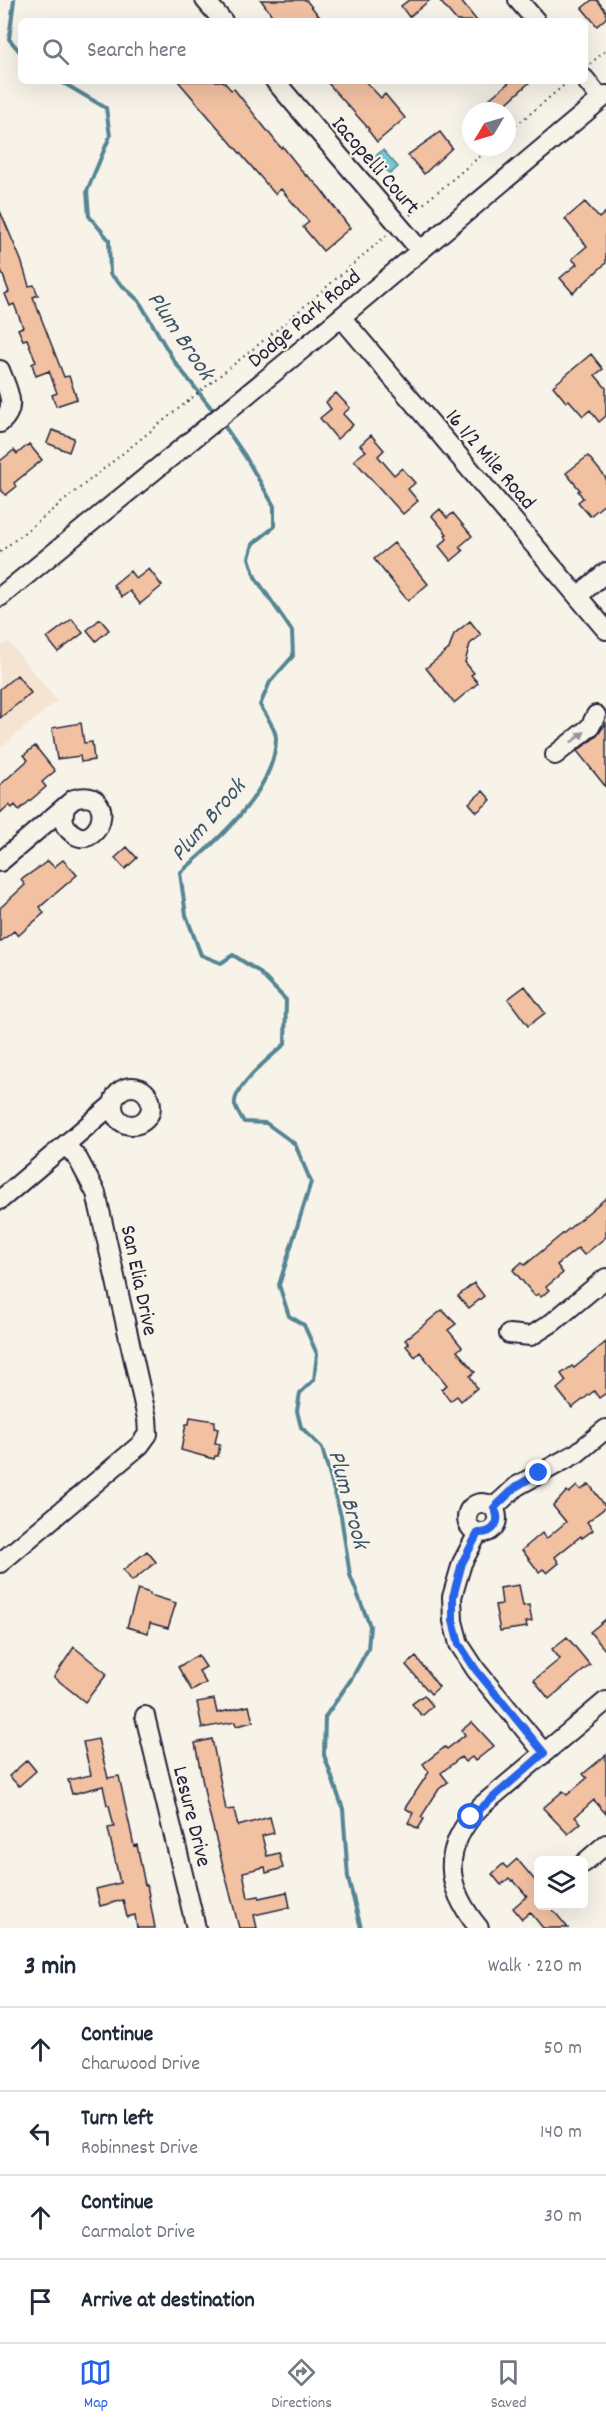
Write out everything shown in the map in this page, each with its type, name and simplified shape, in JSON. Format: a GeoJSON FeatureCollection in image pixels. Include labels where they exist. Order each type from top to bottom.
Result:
{"type":"FeatureCollection","features":[{"type":"Feature","properties":{"kind":"street"},"geometry":{"type":"LineString","coordinates":[[205,0],[220,18]]}},
{"type":"Feature","properties":{"kind":"street"},"geometry":{"type":"LineString","coordinates":[[518,0],[533,18]]}},
{"type":"Feature","properties":{"kind":"street"},"geometry":{"type":"LineString","coordinates":[[588,75],[604,97]]}},
{"type":"Feature","properties":{"kind":"street","name":"Iacopelli Court"},"geometry":{"type":"LineString","coordinates":[[278,84],[420,250]]}},
{"type":"Feature","properties":{"kind":"street","name":"Dodge Park Road"},"geometry":{"type":"LineString","coordinates":[[0,597],[604,97]]}},
{"type":"Feature","properties":{"kind":"street","name":"16 1/2 Mile Road"},"geometry":{"type":"LineString","coordinates":[[340,317],[606,630]]}},
{"type":"Feature","properties":{"kind":"street"},"geometry":{"type":"LineString","coordinates":[[0,370],[11,400],[5,416]]}},
{"type":"Feature","properties":{"kind":"street"},"geometry":{"type":"LineString","coordinates":[[578,596],[606,572]]}},
{"type":"Feature","properties":{"kind":"street"},"geometry":{"type":"LineString","coordinates":[[555,755],[590,728],[596,715]]}},
{"type":"Feature","properties":{"kind":"street"},"geometry":{"type":"LineString","coordinates":[[0,862],[74,799],[87,798],[98,804],[102,816],[99,828],[89,835],[76,835],[57,823],[47,823]]}},
{"type":"Feature","properties":{"kind":"street"},"geometry":{"type":"LineString","coordinates":[[65,808],[63,821],[66,827]]}},
{"type":"Feature","properties":{"kind":"street"},"geometry":{"type":"LineString","coordinates":[[0,1200],[99,1118],[112,1104],[118,1092],[129,1087],[141,1089],[150,1098],[151,1111],[144,1121],[132,1125],[99,1118]]}},
{"type":"Feature","properties":{"kind":"street"},"geometry":{"type":"LineString","coordinates":[[112,1104],[113,1111],[120,1122]]}},
{"type":"Feature","properties":{"kind":"street","name":"San Elia Drive"},"geometry":{"type":"LineString","coordinates":[[0,1563],[140,1445],[148,1434],[147,1418],[100,1209],[86,1173],[66,1145]]}},
{"type":"Feature","properties":{"kind":"street"},"geometry":{"type":"LineString","coordinates":[[508,1334],[531,1336],[553,1322],[606,1278]]}},
{"type":"Feature","properties":{"kind":"street"},"geometry":{"type":"LineString","coordinates":[[544,1753],[476,1670],[459,1644],[453,1621],[453,1597],[462,1563],[478,1533],[468,1522],[467,1517],[471,1508],[485,1503],[494,1508],[517,1486],[577,1453],[606,1429]]}},
{"type":"Feature","properties":{"kind":"street"},"geometry":{"type":"LineString","coordinates":[[479,1928],[454,1889],[452,1860],[456,1841],[471,1817],[606,1701]]}},
{"type":"Feature","properties":{"kind":"street","name":"Lesure Drive"},"geometry":{"type":"LineString","coordinates":[[145,1716],[196,1928]]}},
{"type":"Feature","properties":{"kind":"street"},"geometry":{"type":"LineString","coordinates":[[588,1860],[606,1844]]}},
{"type":"Feature","properties":{"kind":"path"},"geometry":{"type":"LineString","coordinates":[[588,70],[606,50]]}},
{"type":"Feature","properties":{"kind":"path"},"geometry":{"type":"LineString","coordinates":[[516,125],[565,84]]}},
{"type":"Feature","properties":{"kind":"path"},"geometry":{"type":"LineString","coordinates":[[405,219],[480,156]]}},
{"type":"Feature","properties":{"kind":"path"},"geometry":{"type":"LineString","coordinates":[[0,552],[114,459],[127,452],[166,421],[392,231]]}},
{"type":"Feature","properties":{"kind":"shaded area"},"geometry":{"type":"Polygon","coordinates":[[[8,641],[57,701],[0,748],[0,648],[8,641]]]}},
{"type":"Feature","properties":{"kind":"water"},"geometry":{"type":"Polygon","coordinates":[[[383,150],[398,167],[390,174],[374,157],[383,150]]]}},
{"type":"Feature","properties":{"kind":"building"},"geometry":{"type":"Polygon","coordinates":[[[261,0],[306,0],[321,18],[274,18],[261,0]]]}},
{"type":"Feature","properties":{"kind":"building"},"geometry":{"type":"Polygon","coordinates":[[[409,0],[430,0],[409,17],[401,6],[409,0]]]}},
{"type":"Feature","properties":{"kind":"building"},"geometry":{"type":"Polygon","coordinates":[[[439,0],[460,0],[475,18],[454,18],[439,0]]]}},
{"type":"Feature","properties":{"kind":"building"},"geometry":{"type":"Polygon","coordinates":[[[592,0],[597,0],[606,11],[606,18],[597,26],[582,8],[592,0]]]}},
{"type":"Feature","properties":{"kind":"building"},"geometry":{"type":"Polygon","coordinates":[[[181,84],[226,84],[231,90],[234,89],[281,148],[283,147],[306,176],[320,188],[350,228],[323,251],[303,227],[309,222],[281,189],[275,194],[181,84]]]}},
{"type":"Feature","properties":{"kind":"building"},"geometry":{"type":"Polygon","coordinates":[[[329,84],[368,84],[381,98],[385,94],[405,118],[377,142],[369,129],[329,84]]]}},
{"type":"Feature","properties":{"kind":"building"},"geometry":{"type":"Polygon","coordinates":[[[507,84],[528,84],[508,102],[485,102],[507,84]]]}},
{"type":"Feature","properties":{"kind":"building"},"geometry":{"type":"Polygon","coordinates":[[[440,132],[452,148],[424,174],[408,155],[440,132]]]}},
{"type":"Feature","properties":{"kind":"building"},"geometry":{"type":"Polygon","coordinates":[[[585,202],[599,218],[606,212],[606,263],[573,293],[560,278],[577,264],[572,259],[587,246],[565,219],[585,202]]]}},
{"type":"Feature","properties":{"kind":"building"},"geometry":{"type":"Polygon","coordinates":[[[0,211],[21,260],[29,286],[34,285],[38,295],[33,297],[64,377],[69,376],[77,399],[56,406],[52,395],[57,393],[49,371],[36,376],[32,364],[36,362],[27,339],[23,340],[18,329],[23,327],[14,304],[10,306],[5,294],[9,292],[0,267],[0,211]]]}},
{"type":"Feature","properties":{"kind":"building"},"geometry":{"type":"Polygon","coordinates":[[[591,354],[603,369],[595,375],[606,388],[606,416],[599,422],[590,410],[583,416],[569,400],[566,402],[553,386],[591,354]]]}},
{"type":"Feature","properties":{"kind":"building"},"geometry":{"type":"Polygon","coordinates":[[[336,393],[350,408],[343,414],[353,425],[337,439],[320,418],[331,409],[326,402],[336,393]]]}},
{"type":"Feature","properties":{"kind":"building"},"geometry":{"type":"Polygon","coordinates":[[[52,430],[74,438],[69,452],[47,443],[52,430]]]}},
{"type":"Feature","properties":{"kind":"building"},"geometry":{"type":"Polygon","coordinates":[[[371,435],[384,450],[378,456],[394,475],[402,468],[415,483],[408,489],[418,501],[403,514],[354,460],[366,451],[360,445],[371,435]]]}},
{"type":"Feature","properties":{"kind":"building"},"geometry":{"type":"Polygon","coordinates":[[[29,444],[42,460],[14,483],[16,487],[6,495],[0,489],[0,461],[14,450],[17,454],[29,444]]]}},
{"type":"Feature","properties":{"kind":"building"},"geometry":{"type":"Polygon","coordinates":[[[588,456],[606,478],[606,503],[590,516],[578,502],[583,498],[578,491],[580,490],[566,473],[588,456]]]}},
{"type":"Feature","properties":{"kind":"building"},"geometry":{"type":"Polygon","coordinates":[[[440,509],[447,518],[453,513],[472,536],[459,547],[463,551],[451,561],[439,546],[447,539],[445,535],[447,534],[432,516],[440,509]]]}},
{"type":"Feature","properties":{"kind":"building"},"geometry":{"type":"Polygon","coordinates":[[[394,543],[428,584],[408,601],[374,559],[394,543]]]}},
{"type":"Feature","properties":{"kind":"building"},"geometry":{"type":"Polygon","coordinates":[[[149,569],[162,586],[140,604],[130,591],[122,597],[113,585],[130,571],[136,579],[149,569]]]}},
{"type":"Feature","properties":{"kind":"building"},"geometry":{"type":"Polygon","coordinates":[[[72,619],[83,633],[58,652],[47,638],[72,619]]]}},
{"type":"Feature","properties":{"kind":"building"},"geometry":{"type":"Polygon","coordinates":[[[100,619],[109,630],[96,641],[87,630],[100,619]]]}},
{"type":"Feature","properties":{"kind":"building"},"geometry":{"type":"Polygon","coordinates":[[[470,621],[481,635],[470,644],[465,662],[474,673],[471,675],[478,683],[454,703],[426,668],[449,649],[454,634],[470,621]]]}},
{"type":"Feature","properties":{"kind":"building"},"geometry":{"type":"Polygon","coordinates":[[[17,675],[31,693],[0,718],[0,689],[17,675]]]}},
{"type":"Feature","properties":{"kind":"building"},"geometry":{"type":"Polygon","coordinates":[[[81,723],[84,743],[92,742],[94,760],[81,762],[80,756],[57,759],[52,728],[81,723]]]}},
{"type":"Feature","properties":{"kind":"building"},"geometry":{"type":"Polygon","coordinates":[[[606,723],[606,787],[577,751],[597,736],[606,723]]]}},
{"type":"Feature","properties":{"kind":"building"},"geometry":{"type":"Polygon","coordinates":[[[35,746],[55,771],[42,782],[46,787],[19,810],[15,805],[12,808],[9,805],[0,813],[0,785],[28,760],[24,755],[35,746]]]}},
{"type":"Feature","properties":{"kind":"building"},"geometry":{"type":"Polygon","coordinates":[[[483,791],[491,800],[477,812],[469,803],[483,791]]]}},
{"type":"Feature","properties":{"kind":"building"},"geometry":{"type":"Polygon","coordinates":[[[127,847],[137,858],[125,869],[115,858],[127,847]]]}},
{"type":"Feature","properties":{"kind":"building"},"geometry":{"type":"Polygon","coordinates":[[[63,860],[77,875],[40,907],[44,913],[18,936],[14,931],[0,942],[0,908],[25,885],[21,880],[48,861],[54,867],[63,860]]]}},
{"type":"Feature","properties":{"kind":"building"},"geometry":{"type":"Polygon","coordinates":[[[525,986],[545,1013],[528,1026],[508,999],[525,986]]]}},
{"type":"Feature","properties":{"kind":"building"},"geometry":{"type":"Polygon","coordinates":[[[606,1198],[606,1237],[584,1255],[578,1248],[557,1265],[563,1273],[546,1287],[549,1290],[541,1297],[538,1294],[535,1296],[513,1270],[522,1262],[525,1265],[606,1198]]]}},
{"type":"Feature","properties":{"kind":"building"},"geometry":{"type":"Polygon","coordinates":[[[474,1283],[484,1296],[469,1308],[458,1296],[474,1283]]]}},
{"type":"Feature","properties":{"kind":"building"},"geometry":{"type":"Polygon","coordinates":[[[442,1310],[456,1324],[448,1330],[462,1347],[457,1351],[475,1372],[470,1376],[477,1388],[461,1401],[457,1396],[450,1401],[441,1389],[447,1385],[420,1352],[415,1357],[406,1346],[409,1344],[405,1340],[442,1310]]]}},
{"type":"Feature","properties":{"kind":"building"},"geometry":{"type":"Polygon","coordinates":[[[606,1342],[606,1393],[599,1398],[594,1391],[572,1408],[557,1389],[566,1381],[561,1374],[572,1366],[574,1368],[606,1342]]]}},
{"type":"Feature","properties":{"kind":"building"},"geometry":{"type":"Polygon","coordinates":[[[190,1417],[215,1421],[214,1428],[218,1429],[215,1443],[220,1444],[218,1456],[214,1459],[181,1450],[186,1424],[189,1424],[190,1417]]]}},
{"type":"Feature","properties":{"kind":"building"},"geometry":{"type":"Polygon","coordinates":[[[589,1484],[606,1507],[587,1522],[593,1530],[582,1538],[581,1536],[555,1557],[559,1563],[547,1573],[543,1569],[539,1572],[522,1550],[542,1533],[546,1539],[566,1522],[553,1506],[567,1491],[569,1493],[577,1486],[581,1490],[589,1484]]]}},
{"type":"Feature","properties":{"kind":"building"},"geometry":{"type":"Polygon","coordinates":[[[147,1551],[156,1562],[132,1581],[123,1570],[147,1551]]]}},
{"type":"Feature","properties":{"kind":"building"},"geometry":{"type":"Polygon","coordinates":[[[519,1585],[523,1606],[529,1605],[532,1621],[526,1622],[527,1627],[500,1631],[495,1605],[502,1604],[500,1588],[519,1585]]]}},
{"type":"Feature","properties":{"kind":"building"},"geometry":{"type":"Polygon","coordinates":[[[138,1589],[176,1603],[168,1628],[150,1623],[148,1633],[127,1627],[138,1589]]]}},
{"type":"Feature","properties":{"kind":"building"},"geometry":{"type":"Polygon","coordinates":[[[606,1619],[606,1651],[590,1632],[606,1619]]]}},
{"type":"Feature","properties":{"kind":"building"},"geometry":{"type":"Polygon","coordinates":[[[567,1637],[590,1665],[549,1699],[534,1680],[560,1659],[552,1649],[567,1637]]]}},
{"type":"Feature","properties":{"kind":"building"},"geometry":{"type":"Polygon","coordinates":[[[74,1647],[107,1674],[85,1702],[54,1677],[74,1647]]]}},
{"type":"Feature","properties":{"kind":"building"},"geometry":{"type":"Polygon","coordinates":[[[198,1655],[206,1667],[199,1671],[206,1683],[192,1691],[178,1667],[198,1655]]]}},
{"type":"Feature","properties":{"kind":"building"},"geometry":{"type":"Polygon","coordinates":[[[416,1657],[439,1687],[431,1694],[406,1665],[416,1657]]]}},
{"type":"Feature","properties":{"kind":"building"},"geometry":{"type":"Polygon","coordinates":[[[424,1695],[433,1706],[422,1716],[412,1704],[424,1695]]]}},
{"type":"Feature","properties":{"kind":"building"},"geometry":{"type":"Polygon","coordinates":[[[214,1699],[217,1713],[249,1706],[253,1722],[236,1726],[235,1722],[202,1728],[197,1702],[214,1699]]]}},
{"type":"Feature","properties":{"kind":"building"},"geometry":{"type":"Polygon","coordinates":[[[472,1722],[494,1746],[475,1761],[472,1757],[465,1762],[461,1757],[441,1773],[448,1782],[439,1789],[421,1817],[424,1819],[418,1829],[408,1823],[413,1813],[405,1808],[429,1772],[423,1764],[465,1735],[462,1730],[472,1722]]]}},
{"type":"Feature","properties":{"kind":"building"},"geometry":{"type":"Polygon","coordinates":[[[98,1739],[108,1778],[119,1776],[134,1846],[137,1845],[145,1885],[147,1885],[155,1928],[137,1928],[135,1915],[127,1917],[123,1900],[100,1906],[96,1889],[120,1883],[108,1828],[114,1827],[109,1805],[107,1805],[103,1786],[72,1794],[68,1780],[91,1775],[83,1742],[98,1739]]]}},
{"type":"Feature","properties":{"kind":"building"},"geometry":{"type":"Polygon","coordinates":[[[212,1739],[226,1810],[234,1809],[238,1826],[270,1817],[274,1833],[262,1836],[267,1856],[279,1853],[283,1868],[266,1873],[265,1867],[243,1872],[248,1898],[287,1892],[290,1907],[254,1915],[257,1928],[239,1928],[207,1804],[195,1743],[212,1739]]]}},
{"type":"Feature","properties":{"kind":"building"},"geometry":{"type":"Polygon","coordinates":[[[606,1755],[606,1814],[594,1800],[575,1817],[581,1823],[568,1834],[543,1808],[563,1791],[567,1795],[587,1778],[583,1774],[606,1755]]]}},
{"type":"Feature","properties":{"kind":"building"},"geometry":{"type":"Polygon","coordinates":[[[27,1760],[36,1771],[19,1786],[9,1776],[27,1760]]]}},
{"type":"Feature","properties":{"kind":"building"},"geometry":{"type":"Polygon","coordinates":[[[517,1859],[534,1879],[534,1910],[553,1910],[568,1928],[543,1928],[530,1912],[522,1919],[513,1908],[527,1896],[513,1880],[509,1878],[501,1885],[492,1874],[503,1864],[507,1868],[517,1859]]]}},
{"type":"Feature","properties":{"kind":"waterway","name":"Plum Brook"},"geometry":{"type":"LineString","coordinates":[[14,0],[9,39],[18,50]]}},
{"type":"Feature","properties":{"kind":"waterway","name":"Plum Brook"},"geometry":{"type":"LineString","coordinates":[[65,84],[106,108],[110,136],[87,191],[89,216],[109,240],[110,274],[139,301],[174,361],[215,413]]}},
{"type":"Feature","properties":{"kind":"waterway","name":"Plum Brook"},"geometry":{"type":"LineString","coordinates":[[221,421],[245,456],[274,506],[274,527],[253,544],[249,558],[255,577],[292,631],[293,656],[270,682],[260,705],[276,734],[273,757],[266,777],[242,813],[180,873],[186,915],[201,955],[221,963],[233,955],[258,971],[286,1000],[285,1044],[246,1081],[240,1089],[235,1105],[244,1122],[266,1123],[295,1144],[311,1182],[279,1285],[289,1316],[304,1325],[317,1354],[314,1380],[300,1393],[297,1411],[301,1427],[322,1448],[341,1516],[350,1575],[370,1626],[368,1649],[352,1678],[325,1717],[324,1755],[343,1809],[348,1878],[361,1928]]}},
{"type":"Feature","properties":{"kind":"route"},"geometry":{"type":"LineString","coordinates":[[471,1817],[544,1753],[476,1670],[459,1644],[453,1621],[456,1580],[478,1533],[488,1532],[495,1526],[498,1516],[494,1508],[517,1486],[539,1473]]}}]}
